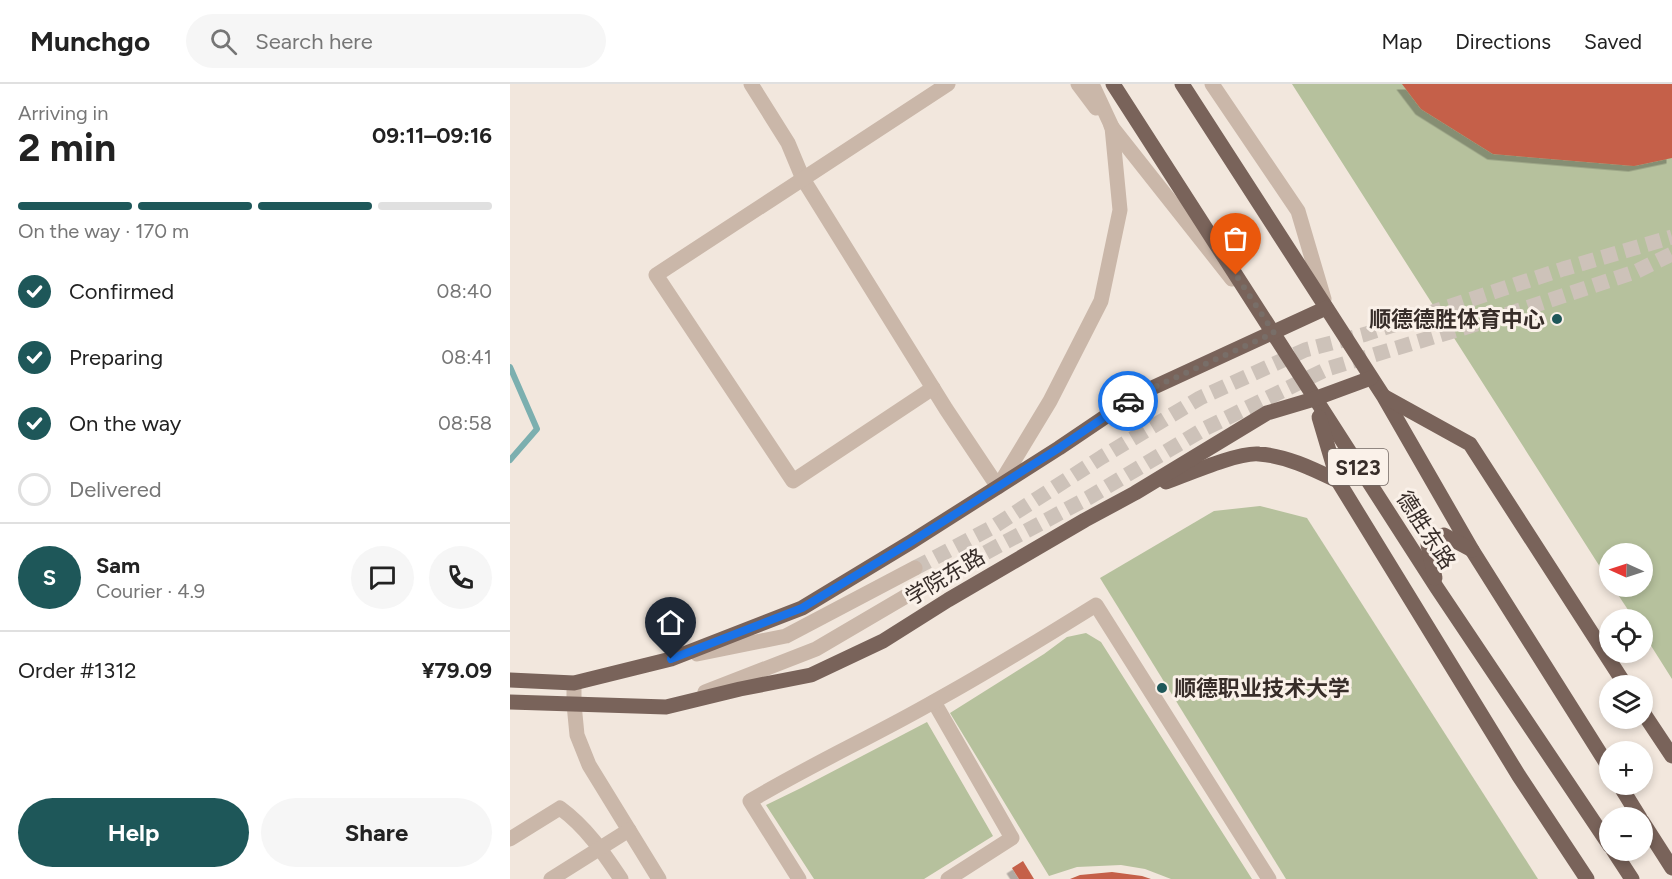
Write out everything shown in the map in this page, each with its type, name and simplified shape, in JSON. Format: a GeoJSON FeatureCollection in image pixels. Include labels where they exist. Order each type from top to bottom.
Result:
{"type":"FeatureCollection","features":[{"type":"Feature","properties":{"kind":"main road","name":"德胜东路"},"geometry":{"type":"LineString","coordinates":[[1113,84],[1437,588],[1599,830]]}},
{"type":"Feature","properties":{"kind":"main road","name":"德胜东路"},"geometry":{"type":"LineString","coordinates":[[1182,84],[1384,397],[1472,550],[1599,752]]}},
{"type":"Feature","properties":{"kind":"main road"},"geometry":{"type":"LineString","coordinates":[[515,680],[574,683],[671,659],[802,608],[998,487],[1139,394],[1326,308]]}},
{"type":"Feature","properties":{"kind":"main road","name":"学院东路"},"geometry":{"type":"LineString","coordinates":[[515,702],[666,707],[811,675],[883,641],[1085,520],[1135,494],[1267,413],[1371,378]]}},
{"type":"Feature","properties":{"kind":"main road"},"geometry":{"type":"LineString","coordinates":[[1384,397],[1470,444],[1619,675]]}},
{"type":"Feature","properties":{"kind":"main road"},"geometry":{"type":"LineString","coordinates":[[1314,399],[1338,481],[1519,776],[1587,879]]}},
{"type":"Feature","properties":{"kind":"main road"},"geometry":{"type":"LineString","coordinates":[[1135,494],[1238,457],[1258,453],[1289,459],[1338,481]]}},
{"type":"Feature","properties":{"kind":"main road"},"geometry":{"type":"LineString","coordinates":[[1437,588],[1428,545],[1444,535],[1472,550]]}},
{"type":"Feature","properties":{"kind":"main road"},"geometry":{"type":"LineString","coordinates":[[1653,728],[1672,756]]}},
{"type":"Feature","properties":{"kind":"main road"},"geometry":{"type":"LineString","coordinates":[[1653,838],[1672,868]]}},
{"type":"Feature","properties":{"kind":"main road"},"geometry":{"type":"LineString","coordinates":[[1620,861],[1632,879]]}},
{"type":"Feature","properties":{"kind":"street"},"geometry":{"type":"LineString","coordinates":[[751,84],[788,142],[803,179],[933,388],[998,487],[1050,401],[1101,301],[1120,210],[1112,127],[1092,84]]}},
{"type":"Feature","properties":{"kind":"street"},"geometry":{"type":"LineString","coordinates":[[933,388],[793,481],[656,275],[948,84]]}},
{"type":"Feature","properties":{"kind":"street"},"geometry":{"type":"LineString","coordinates":[[1078,84],[1274,333]]}},
{"type":"Feature","properties":{"kind":"street"},"geometry":{"type":"LineString","coordinates":[[1212,84],[1298,212],[1326,308]]}},
{"type":"Feature","properties":{"kind":"street"},"geometry":{"type":"LineString","coordinates":[[671,659],[786,636],[915,568]]}},
{"type":"Feature","properties":{"kind":"street"},"geometry":{"type":"LineString","coordinates":[[666,707],[816,649],[925,585]]}},
{"type":"Feature","properties":{"kind":"street"},"geometry":{"type":"LineString","coordinates":[[799,879],[750,801],[785,780],[934,702],[1096,605],[1269,879]]}},
{"type":"Feature","properties":{"kind":"street"},"geometry":{"type":"LineString","coordinates":[[574,683],[577,735],[589,765],[659,879]]}},
{"type":"Feature","properties":{"kind":"street"},"geometry":{"type":"LineString","coordinates":[[934,702],[1012,838],[948,879]]}},
{"type":"Feature","properties":{"kind":"street"},"geometry":{"type":"LineString","coordinates":[[510,839],[560,808],[576,820],[601,848],[621,879]]}},
{"type":"Feature","properties":{"kind":"street"},"geometry":{"type":"LineString","coordinates":[[551,879],[629,830]]}},
{"type":"Feature","properties":{"kind":"green space","name":"顺德德胜体育中心"},"geometry":{"type":"Polygon","coordinates":[[[1292,84],[1672,84],[1672,679],[1653,649],[1653,609],[1627,609],[1620,597],[1653,597],[1653,543],[1599,543],[1599,565],[1292,84]]]}},
{"type":"Feature","properties":{"kind":"green space"},"geometry":{"type":"Polygon","coordinates":[[[1260,506],[1307,518],[1538,879],[1286,879],[1100,578],[1214,511],[1260,506]]]}},
{"type":"Feature","properties":{"kind":"green space"},"geometry":{"type":"Polygon","coordinates":[[[1086,633],[1101,642],[1252,879],[1171,879],[1145,869],[1121,865],[1077,867],[1049,876],[950,713],[1067,637],[1086,633]]]}},
{"type":"Feature","properties":{"kind":"green space"},"geometry":{"type":"Polygon","coordinates":[[[927,722],[993,836],[924,879],[814,879],[766,805],[927,722]]]}},
{"type":"Feature","properties":{"kind":"building"},"geometry":{"type":"Polygon","coordinates":[[[1402,84],[1672,84],[1672,158],[1634,166],[1493,154],[1421,109],[1402,84]]]}},
{"type":"Feature","properties":{"kind":"building"},"geometry":{"type":"Polygon","coordinates":[[[1023,861],[1034,879],[1019,879],[1012,868],[1023,861]]]}},
{"type":"Feature","properties":{"kind":"building"},"geometry":{"type":"Polygon","coordinates":[[[1112,872],[1151,879],[1070,879],[1080,875],[1112,872]]]}},
{"type":"Feature","properties":{"kind":"waterway"},"geometry":{"type":"LineString","coordinates":[[510,367],[537,429],[510,460]]}},
{"type":"Feature","properties":{"kind":"tunnel"},"geometry":{"type":"LineString","coordinates":[[915,568],[993,527],[1200,398],[1305,350],[1366,334],[1563,269],[1672,237]]}},
{"type":"Feature","properties":{"kind":"tunnel"},"geometry":{"type":"LineString","coordinates":[[925,585],[1088,498],[1204,429],[1327,369],[1493,319],[1635,272],[1672,254]]}},
{"type":"Feature","properties":{"kind":"way so far"},"geometry":{"type":"LineString","coordinates":[[1128,401],[1274,333],[1236,275]]}},
{"type":"Feature","properties":{"kind":"place","name":"顺德德胜体育中心"},"geometry":{"type":"Point","coordinates":[1557,319]}},
{"type":"Feature","properties":{"kind":"place","name":"顺德职业技术大学"},"geometry":{"type":"Point","coordinates":[1162,688]}},
{"type":"Feature","properties":{"kind":"route"},"geometry":{"type":"LineString","coordinates":[[671,659],[802,608],[911,542],[1059,448],[1128,401]]}}]}
